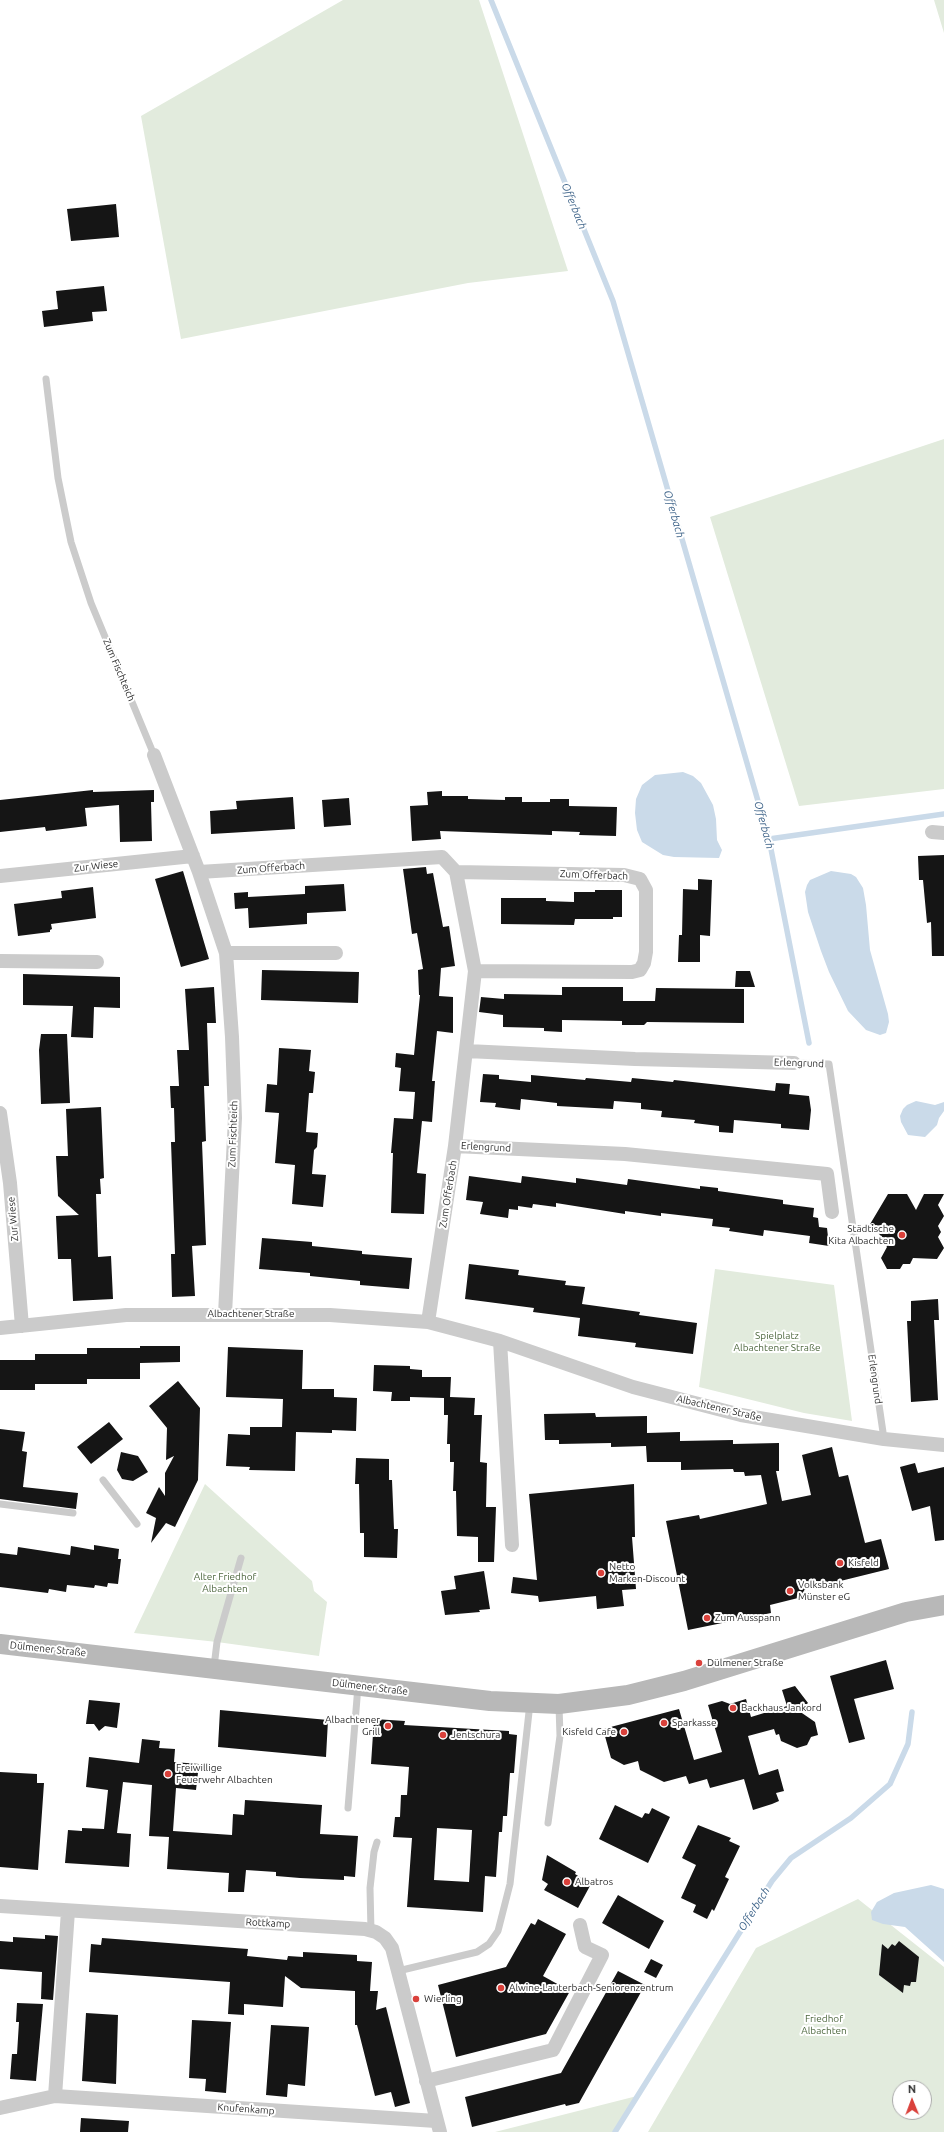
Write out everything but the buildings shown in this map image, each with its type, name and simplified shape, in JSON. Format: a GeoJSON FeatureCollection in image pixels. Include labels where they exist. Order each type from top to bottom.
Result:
{"type":"FeatureCollection","features":[{"type":"Feature","properties":{"kind":"main road","name":"Dülmener Straße"},"geometry":{"type":"LineString","coordinates":[[0,1644],[490,1701],[559,1704],[628,1695],[684,1681],[906,1612],[944,1605]]}},
{"type":"Feature","properties":{"kind":"street","name":"Zum Fischteich"},"geometry":{"type":"LineString","coordinates":[[154,755],[199,872],[226,953],[232,1037],[235,1118],[224,1314]]}},
{"type":"Feature","properties":{"kind":"street","name":"Zur Wiese"},"geometry":{"type":"LineString","coordinates":[[0,876],[192,856]]}},
{"type":"Feature","properties":{"kind":"street","name":"Zum Offerbach"},"geometry":{"type":"LineString","coordinates":[[199,872],[442,857],[456,872],[475,971],[455,1146],[428,1322]]}},
{"type":"Feature","properties":{"kind":"street","name":"Zum Offerbach"},"geometry":{"type":"LineString","coordinates":[[456,872],[624,875],[640,879],[646,890],[646,952],[644,963],[640,970],[632,972],[475,971]]}},
{"type":"Feature","properties":{"kind":"street"},"geometry":{"type":"LineString","coordinates":[[226,953],[336,953]]}},
{"type":"Feature","properties":{"kind":"street"},"geometry":{"type":"LineString","coordinates":[[0,961],[97,962]]}},
{"type":"Feature","properties":{"kind":"street","name":"Erlengrund"},"geometry":{"type":"LineString","coordinates":[[467,1051],[635,1059],[794,1063]]}},
{"type":"Feature","properties":{"kind":"street","name":"Zur Wiese"},"geometry":{"type":"LineString","coordinates":[[0,1113],[5,1183],[22,1326]]}},
{"type":"Feature","properties":{"kind":"street","name":"Erlengrund"},"geometry":{"type":"LineString","coordinates":[[455,1146],[625,1154],[827,1174],[832,1212]]}},
{"type":"Feature","properties":{"kind":"street","name":"Albachtener Straße"},"geometry":{"type":"LineString","coordinates":[[0,1328],[126,1315],[330,1315],[428,1322],[500,1341],[633,1387],[725,1411],[884,1439],[944,1445]]}},
{"type":"Feature","properties":{"kind":"street"},"geometry":{"type":"LineString","coordinates":[[500,1341],[512,1545]]}},
{"type":"Feature","properties":{"kind":"street","name":"Rottkamp"},"geometry":{"type":"LineString","coordinates":[[0,1906],[371,1931],[385,1938],[392,1948],[438,2127]]}},
{"type":"Feature","properties":{"kind":"street"},"geometry":{"type":"LineString","coordinates":[[55,2096],[68,1911]]}},
{"type":"Feature","properties":{"kind":"street"},"geometry":{"type":"LineString","coordinates":[[426,2081],[553,2050],[602,1955],[585,1947],[580,1925]]}},
{"type":"Feature","properties":{"kind":"street","name":"Knufenkamp"},"geometry":{"type":"LineString","coordinates":[[0,2108],[55,2096],[438,2127]]}},
{"type":"Feature","properties":{"kind":"lane","name":"Zum Fischteich"},"geometry":{"type":"LineString","coordinates":[[46,379],[58,478],[71,542],[91,603],[154,755]]}},
{"type":"Feature","properties":{"kind":"lane","name":"Erlengrund"},"geometry":{"type":"LineString","coordinates":[[794,1063],[829,1064],[884,1439]]}},
{"type":"Feature","properties":{"kind":"lane"},"geometry":{"type":"LineString","coordinates":[[104,1480],[137,1524]]}},
{"type":"Feature","properties":{"kind":"lane"},"geometry":{"type":"LineString","coordinates":[[0,1504],[73,1513]]}},
{"type":"Feature","properties":{"kind":"lane"},"geometry":{"type":"LineString","coordinates":[[213,1669],[217,1642],[241,1558]]}},
{"type":"Feature","properties":{"kind":"lane"},"geometry":{"type":"LineString","coordinates":[[348,1808],[358,1686]]}},
{"type":"Feature","properties":{"kind":"lane"},"geometry":{"type":"LineString","coordinates":[[398,1971],[477,1952],[489,1944],[498,1932],[511,1877],[530,1703]]}},
{"type":"Feature","properties":{"kind":"lane"},"geometry":{"type":"LineString","coordinates":[[548,1823],[560,1736],[559,1704]]}},
{"type":"Feature","properties":{"kind":"lane"},"geometry":{"type":"LineString","coordinates":[[371,1931],[370,1888],[374,1852],[377,1842]]}},
{"type":"Feature","properties":{"kind":"green space"},"geometry":{"type":"Polygon","coordinates":[[[343,0],[479,0],[568,271],[468,283],[181,339],[141,116],[343,0]]]}},
{"type":"Feature","properties":{"kind":"green space"},"geometry":{"type":"Polygon","coordinates":[[[934,0],[944,0],[944,33],[934,0]]]}},
{"type":"Feature","properties":{"kind":"green space"},"geometry":{"type":"Polygon","coordinates":[[[944,439],[944,789],[799,806],[710,517],[944,439]]]}},
{"type":"Feature","properties":{"kind":"green space","name":"Spielplatz Albachtener Straße"},"geometry":{"type":"Polygon","coordinates":[[[715,1269],[834,1285],[852,1421],[804,1413],[699,1387],[715,1269]]]}},
{"type":"Feature","properties":{"kind":"green space","name":"Alter Friedhof Albachten"},"geometry":{"type":"Polygon","coordinates":[[[205,1484],[312,1581],[314,1591],[327,1602],[319,1656],[217,1642],[134,1633],[205,1484]]]}},
{"type":"Feature","properties":{"kind":"green space","name":"Friedhof Albachten"},"geometry":{"type":"Polygon","coordinates":[[[858,1899],[944,1967],[944,2132],[648,2132],[756,1948],[858,1899]]]}},
{"type":"Feature","properties":{"kind":"green space"},"geometry":{"type":"Polygon","coordinates":[[[637,2096],[617,2132],[495,2132],[637,2096]]]}},
{"type":"Feature","properties":{"kind":"water"},"geometry":{"type":"Polygon","coordinates":[[[683,772],[693,776],[701,783],[713,805],[716,819],[717,840],[722,850],[719,858],[674,857],[663,855],[642,842],[637,830],[635,813],[636,799],[642,785],[655,775],[683,772]]]}},
{"type":"Feature","properties":{"kind":"water"},"geometry":{"type":"Polygon","coordinates":[[[831,871],[851,874],[856,877],[863,888],[870,950],[889,1022],[886,1033],[880,1035],[866,1030],[848,1011],[829,972],[808,912],[805,892],[807,885],[810,880],[831,871]]]}},
{"type":"Feature","properties":{"kind":"water"},"geometry":{"type":"Polygon","coordinates":[[[916,1101],[935,1105],[944,1102],[944,1111],[939,1118],[937,1125],[925,1137],[908,1135],[901,1122],[900,1116],[903,1109],[907,1105],[916,1101]]]}},
{"type":"Feature","properties":{"kind":"water"},"geometry":{"type":"Polygon","coordinates":[[[931,1885],[944,1889],[944,1962],[905,1927],[883,1924],[872,1920],[871,1912],[877,1902],[894,1893],[931,1885]]]}},
{"type":"Feature","properties":{"kind":"waterway","name":"Offerbach"},"geometry":{"type":"LineString","coordinates":[[491,0],[613,301],[769,839],[809,1043]]}},
{"type":"Feature","properties":{"kind":"waterway"},"geometry":{"type":"LineString","coordinates":[[769,839],[944,814]]}},
{"type":"Feature","properties":{"kind":"waterway","name":"Offerbach"},"geometry":{"type":"LineString","coordinates":[[615,2132],[772,1881],[791,1858],[851,1818],[890,1784],[908,1744],[912,1712]]}},
{"type":"Feature","properties":{"kind":"place","name":"Städtische Kita Albachten"},"geometry":{"type":"Point","coordinates":[902,1235]}},
{"type":"Feature","properties":{"kind":"place","name":"Kisfeld"},"geometry":{"type":"Point","coordinates":[840,1563]}},
{"type":"Feature","properties":{"kind":"place","name":"Netto Marken-Discount"},"geometry":{"type":"Point","coordinates":[601,1573]}},
{"type":"Feature","properties":{"kind":"place","name":"Volksbank Münster eG"},"geometry":{"type":"Point","coordinates":[790,1591]}},
{"type":"Feature","properties":{"kind":"place","name":"Zum Ausspann"},"geometry":{"type":"Point","coordinates":[707,1618]}},
{"type":"Feature","properties":{"kind":"place","name":"Dülmener Straße"},"geometry":{"type":"Point","coordinates":[699,1663]}},
{"type":"Feature","properties":{"kind":"place","name":"Backhaus Jankord"},"geometry":{"type":"Point","coordinates":[733,1708]}},
{"type":"Feature","properties":{"kind":"place","name":"Sparkasse"},"geometry":{"type":"Point","coordinates":[664,1723]}},
{"type":"Feature","properties":{"kind":"place","name":"Albachtener Grill"},"geometry":{"type":"Point","coordinates":[388,1726]}},
{"type":"Feature","properties":{"kind":"place","name":"Kisfeld Cafe"},"geometry":{"type":"Point","coordinates":[624,1732]}},
{"type":"Feature","properties":{"kind":"place","name":"Jentschura"},"geometry":{"type":"Point","coordinates":[443,1735]}},
{"type":"Feature","properties":{"kind":"place","name":"Freiwillige Feuerwehr Albachten"},"geometry":{"type":"Point","coordinates":[168,1774]}},
{"type":"Feature","properties":{"kind":"place","name":"Albatros"},"geometry":{"type":"Point","coordinates":[567,1882]}},
{"type":"Feature","properties":{"kind":"place","name":"Alwine-Lauterbach-Seniorenzentrum"},"geometry":{"type":"Point","coordinates":[501,1988]}},
{"type":"Feature","properties":{"kind":"place","name":"Wierling"},"geometry":{"type":"Point","coordinates":[416,1999]}}]}
